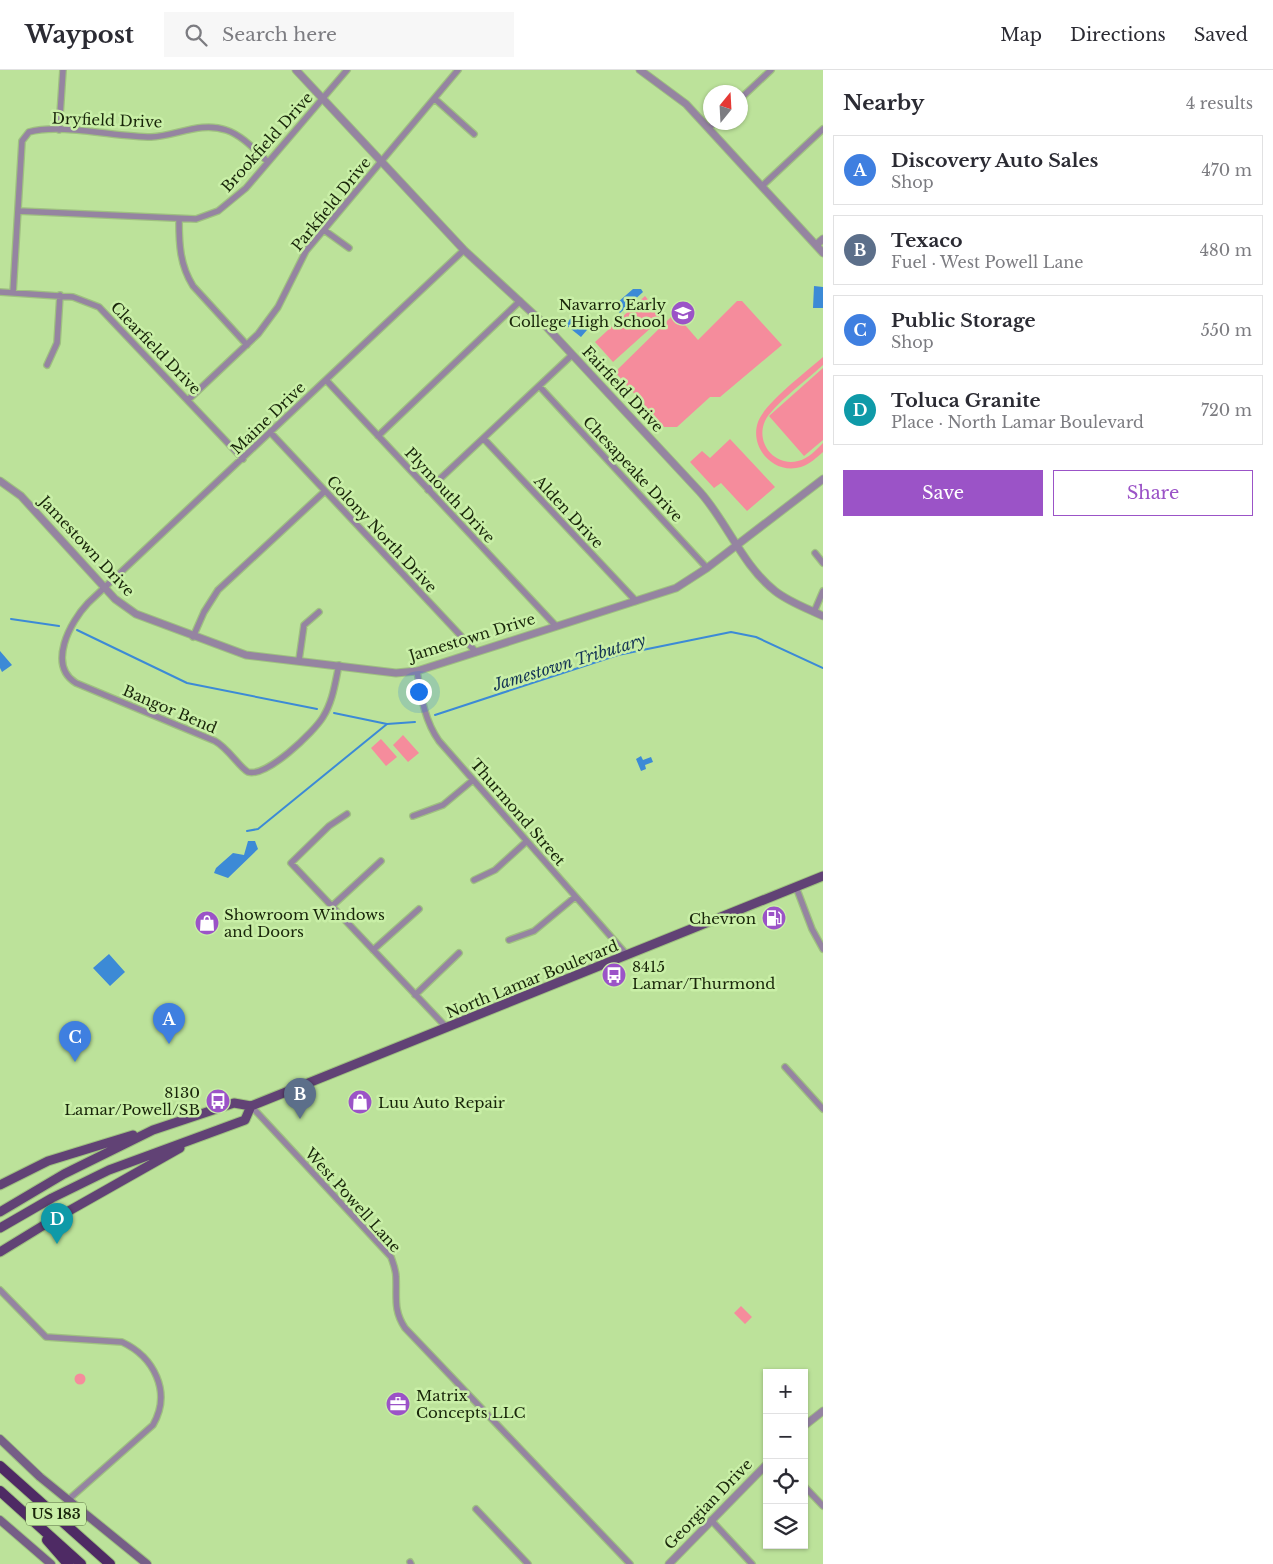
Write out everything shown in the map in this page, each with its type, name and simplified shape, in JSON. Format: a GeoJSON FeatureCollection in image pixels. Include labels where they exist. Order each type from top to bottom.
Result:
{"type":"FeatureCollection","features":[{"type":"Feature","properties":{"kind":"highway","name":"US 183"},"geometry":{"type":"LineString","coordinates":[[0,1466],[31,1491],[110,1564]]}},
{"type":"Feature","properties":{"kind":"highway","name":"US 183"},"geometry":{"type":"LineString","coordinates":[[0,1491],[81,1564]]}},
{"type":"Feature","properties":{"kind":"highway"},"geometry":{"type":"LineString","coordinates":[[26,1514],[68,1564]]}},
{"type":"Feature","properties":{"kind":"main road","name":"North Lamar Boulevard"},"geometry":{"type":"LineString","coordinates":[[0,1212],[70,1170],[153,1130],[234,1103],[251,1106],[823,876]]}},
{"type":"Feature","properties":{"kind":"main road","name":"North Lamar Boulevard"},"geometry":{"type":"LineString","coordinates":[[0,1228],[89,1179],[148,1154],[196,1140],[245,1120],[251,1106]]}},
{"type":"Feature","properties":{"kind":"main road"},"geometry":{"type":"LineString","coordinates":[[0,1185],[32,1168],[68,1154],[153,1130]]}},
{"type":"Feature","properties":{"kind":"main road"},"geometry":{"type":"LineString","coordinates":[[0,1252],[50,1221],[196,1140]]}},
{"type":"Feature","properties":{"kind":"main road"},"geometry":{"type":"LineString","coordinates":[[0,1439],[34,1472],[147,1564]]}},
{"type":"Feature","properties":{"kind":"main road"},"geometry":{"type":"LineString","coordinates":[[0,1520],[51,1564]]}},
{"type":"Feature","properties":{"kind":"street"},"geometry":{"type":"LineString","coordinates":[[59,130],[63,70]]}},
{"type":"Feature","properties":{"kind":"street","name":"Fairfield Drive"},"geometry":{"type":"LineString","coordinates":[[296,70],[464,250],[520,301],[711,504],[737,545],[759,575],[773,590],[790,601],[823,616]]}},
{"type":"Feature","properties":{"kind":"street","name":"Brookfield Drive"},"geometry":{"type":"LineString","coordinates":[[18,210],[179,220],[209,216],[228,205],[246,188],[347,70]]}},
{"type":"Feature","properties":{"kind":"street","name":"Parkfield Drive"},"geometry":{"type":"LineString","coordinates":[[188,400],[263,328],[278,307],[300,260],[458,70]]}},
{"type":"Feature","properties":{"kind":"street"},"geometry":{"type":"LineString","coordinates":[[640,70],[672,92],[703,122]]}},
{"type":"Feature","properties":{"kind":"street"},"geometry":{"type":"LineString","coordinates":[[748,92],[771,70]]}},
{"type":"Feature","properties":{"kind":"street"},"geometry":{"type":"LineString","coordinates":[[435,99],[474,134]]}},
{"type":"Feature","properties":{"kind":"street","name":"Dryfield Drive"},"geometry":{"type":"LineString","coordinates":[[18,210],[22,141],[25,135],[36,130],[150,137],[196,128],[215,127],[237,136],[268,162]]}},
{"type":"Feature","properties":{"kind":"street"},"geometry":{"type":"LineString","coordinates":[[762,186],[823,129]]}},
{"type":"Feature","properties":{"kind":"street"},"geometry":{"type":"LineString","coordinates":[[711,130],[823,253]]}},
{"type":"Feature","properties":{"kind":"street"},"geometry":{"type":"LineString","coordinates":[[13,293],[18,210]]}},
{"type":"Feature","properties":{"kind":"street"},"geometry":{"type":"LineString","coordinates":[[179,220],[179,252],[186,275],[193,286],[247,345]]}},
{"type":"Feature","properties":{"kind":"street"},"geometry":{"type":"LineString","coordinates":[[324,230],[349,248]]}},
{"type":"Feature","properties":{"kind":"street"},"geometry":{"type":"LineString","coordinates":[[816,246],[823,239]]}},
{"type":"Feature","properties":{"kind":"street","name":"Maine Drive"},"geometry":{"type":"LineString","coordinates":[[88,603],[243,460],[270,432],[464,250]]}},
{"type":"Feature","properties":{"kind":"street","name":"Clearfield Drive"},"geometry":{"type":"LineString","coordinates":[[0,292],[84,299],[99,307],[243,460]]}},
{"type":"Feature","properties":{"kind":"street"},"geometry":{"type":"LineString","coordinates":[[47,365],[57,343],[60,296]]}},
{"type":"Feature","properties":{"kind":"street"},"geometry":{"type":"LineString","coordinates":[[378,436],[520,301]]}},
{"type":"Feature","properties":{"kind":"street"},"geometry":{"type":"LineString","coordinates":[[428,490],[572,355]]}},
{"type":"Feature","properties":{"kind":"street","name":"Plymouth Drive"},"geometry":{"type":"LineString","coordinates":[[326,380],[556,626]]}},
{"type":"Feature","properties":{"kind":"street","name":"Chesapeake Drive"},"geometry":{"type":"LineString","coordinates":[[540,387],[707,568]]}},
{"type":"Feature","properties":{"kind":"street","name":"Colony North Drive"},"geometry":{"type":"LineString","coordinates":[[270,432],[476,652]]}},
{"type":"Feature","properties":{"kind":"street","name":"Alden Drive"},"geometry":{"type":"LineString","coordinates":[[484,439],[636,601]]}},
{"type":"Feature","properties":{"kind":"street","name":"Jamestown Drive"},"geometry":{"type":"LineString","coordinates":[[0,481],[21,496],[104,587],[124,606],[136,614],[246,655],[396,673],[417,671],[676,588],[707,568],[823,478]]}},
{"type":"Feature","properties":{"kind":"street"},"geometry":{"type":"LineString","coordinates":[[194,637],[204,612],[218,590],[325,491]]}},
{"type":"Feature","properties":{"kind":"street"},"geometry":{"type":"LineString","coordinates":[[815,553],[823,563]]}},
{"type":"Feature","properties":{"kind":"street"},"geometry":{"type":"LineString","coordinates":[[814,612],[823,591]]}},
{"type":"Feature","properties":{"kind":"street","name":"Bangor Bend"},"geometry":{"type":"LineString","coordinates":[[88,603],[73,621],[64,648],[62,665],[67,676],[76,684],[215,741],[228,749],[249,772],[255,773],[265,770],[304,739],[316,726],[332,696],[338,665]]}},
{"type":"Feature","properties":{"kind":"street"},"geometry":{"type":"LineString","coordinates":[[299,660],[304,625],[319,612]]}},
{"type":"Feature","properties":{"kind":"street","name":"Thurmond Street"},"geometry":{"type":"LineString","coordinates":[[417,671],[423,706],[432,732],[628,955]]}},
{"type":"Feature","properties":{"kind":"street"},"geometry":{"type":"LineString","coordinates":[[413,816],[444,805],[473,780]]}},
{"type":"Feature","properties":{"kind":"street"},"geometry":{"type":"LineString","coordinates":[[348,814],[329,826],[290,863],[447,1028]]}},
{"type":"Feature","properties":{"kind":"street"},"geometry":{"type":"LineString","coordinates":[[474,880],[495,870],[527,841]]}},
{"type":"Feature","properties":{"kind":"street"},"geometry":{"type":"LineString","coordinates":[[332,906],[381,860]]}},
{"type":"Feature","properties":{"kind":"street"},"geometry":{"type":"LineString","coordinates":[[796,887],[812,929],[823,949]]}},
{"type":"Feature","properties":{"kind":"street"},"geometry":{"type":"LineString","coordinates":[[509,940],[534,931],[575,896]]}},
{"type":"Feature","properties":{"kind":"street"},"geometry":{"type":"LineString","coordinates":[[373,950],[419,909]]}},
{"type":"Feature","properties":{"kind":"street"},"geometry":{"type":"LineString","coordinates":[[415,995],[459,953]]}},
{"type":"Feature","properties":{"kind":"street"},"geometry":{"type":"LineString","coordinates":[[785,1067],[823,1109]]}},
{"type":"Feature","properties":{"kind":"street","name":"West Powell Lane"},"geometry":{"type":"LineString","coordinates":[[251,1106],[391,1257],[396,1275],[394,1302],[398,1317],[405,1328],[630,1564]]}},
{"type":"Feature","properties":{"kind":"street"},"geometry":{"type":"LineString","coordinates":[[0,1290],[46,1337],[122,1342],[130,1346],[158,1379],[162,1394],[160,1410],[153,1425],[68,1500]]}},
{"type":"Feature","properties":{"kind":"street"},"geometry":{"type":"LineString","coordinates":[[808,1423],[823,1411]]}},
{"type":"Feature","properties":{"kind":"street","name":"Georgian Drive"},"geometry":{"type":"LineString","coordinates":[[669,1564],[763,1468]]}},
{"type":"Feature","properties":{"kind":"street"},"geometry":{"type":"LineString","coordinates":[[808,1490],[823,1506]]}},
{"type":"Feature","properties":{"kind":"street"},"geometry":{"type":"LineString","coordinates":[[476,1509],[528,1564]]}},
{"type":"Feature","properties":{"kind":"street"},"geometry":{"type":"LineString","coordinates":[[711,1520],[752,1564]]}},
{"type":"Feature","properties":{"kind":"shaded area"},"geometry":{"type":"Polygon","coordinates":[[[645,296],[663,317],[613,362],[595,342],[645,296]]]}},
{"type":"Feature","properties":{"kind":"shaded area"},"geometry":{"type":"Polygon","coordinates":[[[737,301],[742,301],[782,345],[720,397],[710,397],[677,427],[664,427],[615,372],[671,317],[679,318],[698,340],[737,301]]]}},
{"type":"Feature","properties":{"kind":"shaded area"},"geometry":{"type":"Polygon","coordinates":[[[823,357],[823,365],[791,392],[769,415],[765,421],[763,437],[769,452],[775,457],[790,462],[802,460],[812,454],[823,443],[823,452],[810,463],[801,467],[782,467],[773,463],[761,450],[756,432],[758,422],[768,406],[777,397],[823,357]]]}},
{"type":"Feature","properties":{"kind":"shaded area"},"geometry":{"type":"Polygon","coordinates":[[[823,368],[823,440],[804,456],[769,416],[823,368]]]}},
{"type":"Feature","properties":{"kind":"shaded area"},"geometry":{"type":"Polygon","coordinates":[[[730,439],[775,487],[747,511],[721,483],[714,488],[690,462],[702,451],[710,458],[730,439]]]}},
{"type":"Feature","properties":{"kind":"shaded area"},"geometry":{"type":"Polygon","coordinates":[[[403,735],[419,753],[408,762],[393,745],[403,735]]]}},
{"type":"Feature","properties":{"kind":"shaded area"},"geometry":{"type":"Polygon","coordinates":[[[381,739],[397,757],[386,766],[371,748],[381,739]]]}},
{"type":"Feature","properties":{"kind":"shaded area"},"geometry":{"type":"Polygon","coordinates":[[[741,1306],[752,1317],[745,1324],[734,1313],[741,1306]]]}},
{"type":"Feature","properties":{"kind":"shaded area"},"geometry":{"type":"Polygon","coordinates":[[[80,1373],[86,1379],[80,1385],[74,1379],[80,1373]]]}},
{"type":"Feature","properties":{"kind":"water"},"geometry":{"type":"Polygon","coordinates":[[[814,286],[823,287],[823,308],[813,308],[814,286]]]}},
{"type":"Feature","properties":{"kind":"water"},"geometry":{"type":"Polygon","coordinates":[[[633,289],[641,289],[643,292],[620,313],[617,310],[618,302],[633,289]]]}},
{"type":"Feature","properties":{"kind":"water"},"geometry":{"type":"Polygon","coordinates":[[[572,316],[587,330],[581,337],[566,325],[572,316]]]}},
{"type":"Feature","properties":{"kind":"water"},"geometry":{"type":"Polygon","coordinates":[[[0,651],[12,665],[2,672],[0,668],[0,651]]]}},
{"type":"Feature","properties":{"kind":"water"},"geometry":{"type":"Polygon","coordinates":[[[641,756],[643,760],[651,757],[653,762],[645,765],[646,769],[641,771],[636,759],[641,756]]]}},
{"type":"Feature","properties":{"kind":"water"},"geometry":{"type":"Polygon","coordinates":[[[248,841],[255,841],[258,849],[228,878],[214,873],[216,868],[233,853],[244,855],[248,841]]]}},
{"type":"Feature","properties":{"kind":"water"},"geometry":{"type":"Polygon","coordinates":[[[109,954],[125,972],[110,986],[93,968],[109,954]]]}},
{"type":"Feature","properties":{"kind":"waterway","name":"Jamestown Tributary"},"geometry":{"type":"LineString","coordinates":[[11,619],[59,626]]}},
{"type":"Feature","properties":{"kind":"waterway","name":"Jamestown Tributary"},"geometry":{"type":"LineString","coordinates":[[77,630],[187,683],[317,709]]}},
{"type":"Feature","properties":{"kind":"waterway","name":"Jamestown Tributary"},"geometry":{"type":"LineString","coordinates":[[435,715],[618,655],[731,632],[756,637],[823,668]]}},
{"type":"Feature","properties":{"kind":"waterway","name":"Jamestown Tributary"},"geometry":{"type":"LineString","coordinates":[[334,713],[387,724],[415,722]]}},
{"type":"Feature","properties":{"kind":"waterway"},"geometry":{"type":"LineString","coordinates":[[247,831],[258,829],[387,724]]}},
{"type":"Feature","properties":{"kind":"place","name":"Navarro Early College High School"},"geometry":{"type":"Point","coordinates":[683,313]}},
{"type":"Feature","properties":{"kind":"place","name":"Chevron"},"geometry":{"type":"Point","coordinates":[774,918]}},
{"type":"Feature","properties":{"kind":"place","name":"Showroom Windows and Doors"},"geometry":{"type":"Point","coordinates":[207,923]}},
{"type":"Feature","properties":{"kind":"place","name":"8415 Lamar/Thurmond"},"geometry":{"type":"Point","coordinates":[614,975]}},
{"type":"Feature","properties":{"kind":"place","name":"Discovery Auto Sales"},"geometry":{"type":"Point","coordinates":[169,1044]}},
{"type":"Feature","properties":{"kind":"place","name":"Public Storage"},"geometry":{"type":"Point","coordinates":[75,1062]}},
{"type":"Feature","properties":{"kind":"place","name":"8130 Lamar/Powell/SB"},"geometry":{"type":"Point","coordinates":[218,1101]}},
{"type":"Feature","properties":{"kind":"place","name":"Luu Auto Repair"},"geometry":{"type":"Point","coordinates":[360,1102]}},
{"type":"Feature","properties":{"kind":"place","name":"Texaco"},"geometry":{"type":"Point","coordinates":[300,1119]}},
{"type":"Feature","properties":{"kind":"place","name":"Toluca Granite"},"geometry":{"type":"Point","coordinates":[57,1244]}},
{"type":"Feature","properties":{"kind":"place","name":"Matrix Concepts LLC"},"geometry":{"type":"Point","coordinates":[398,1404]}}]}
